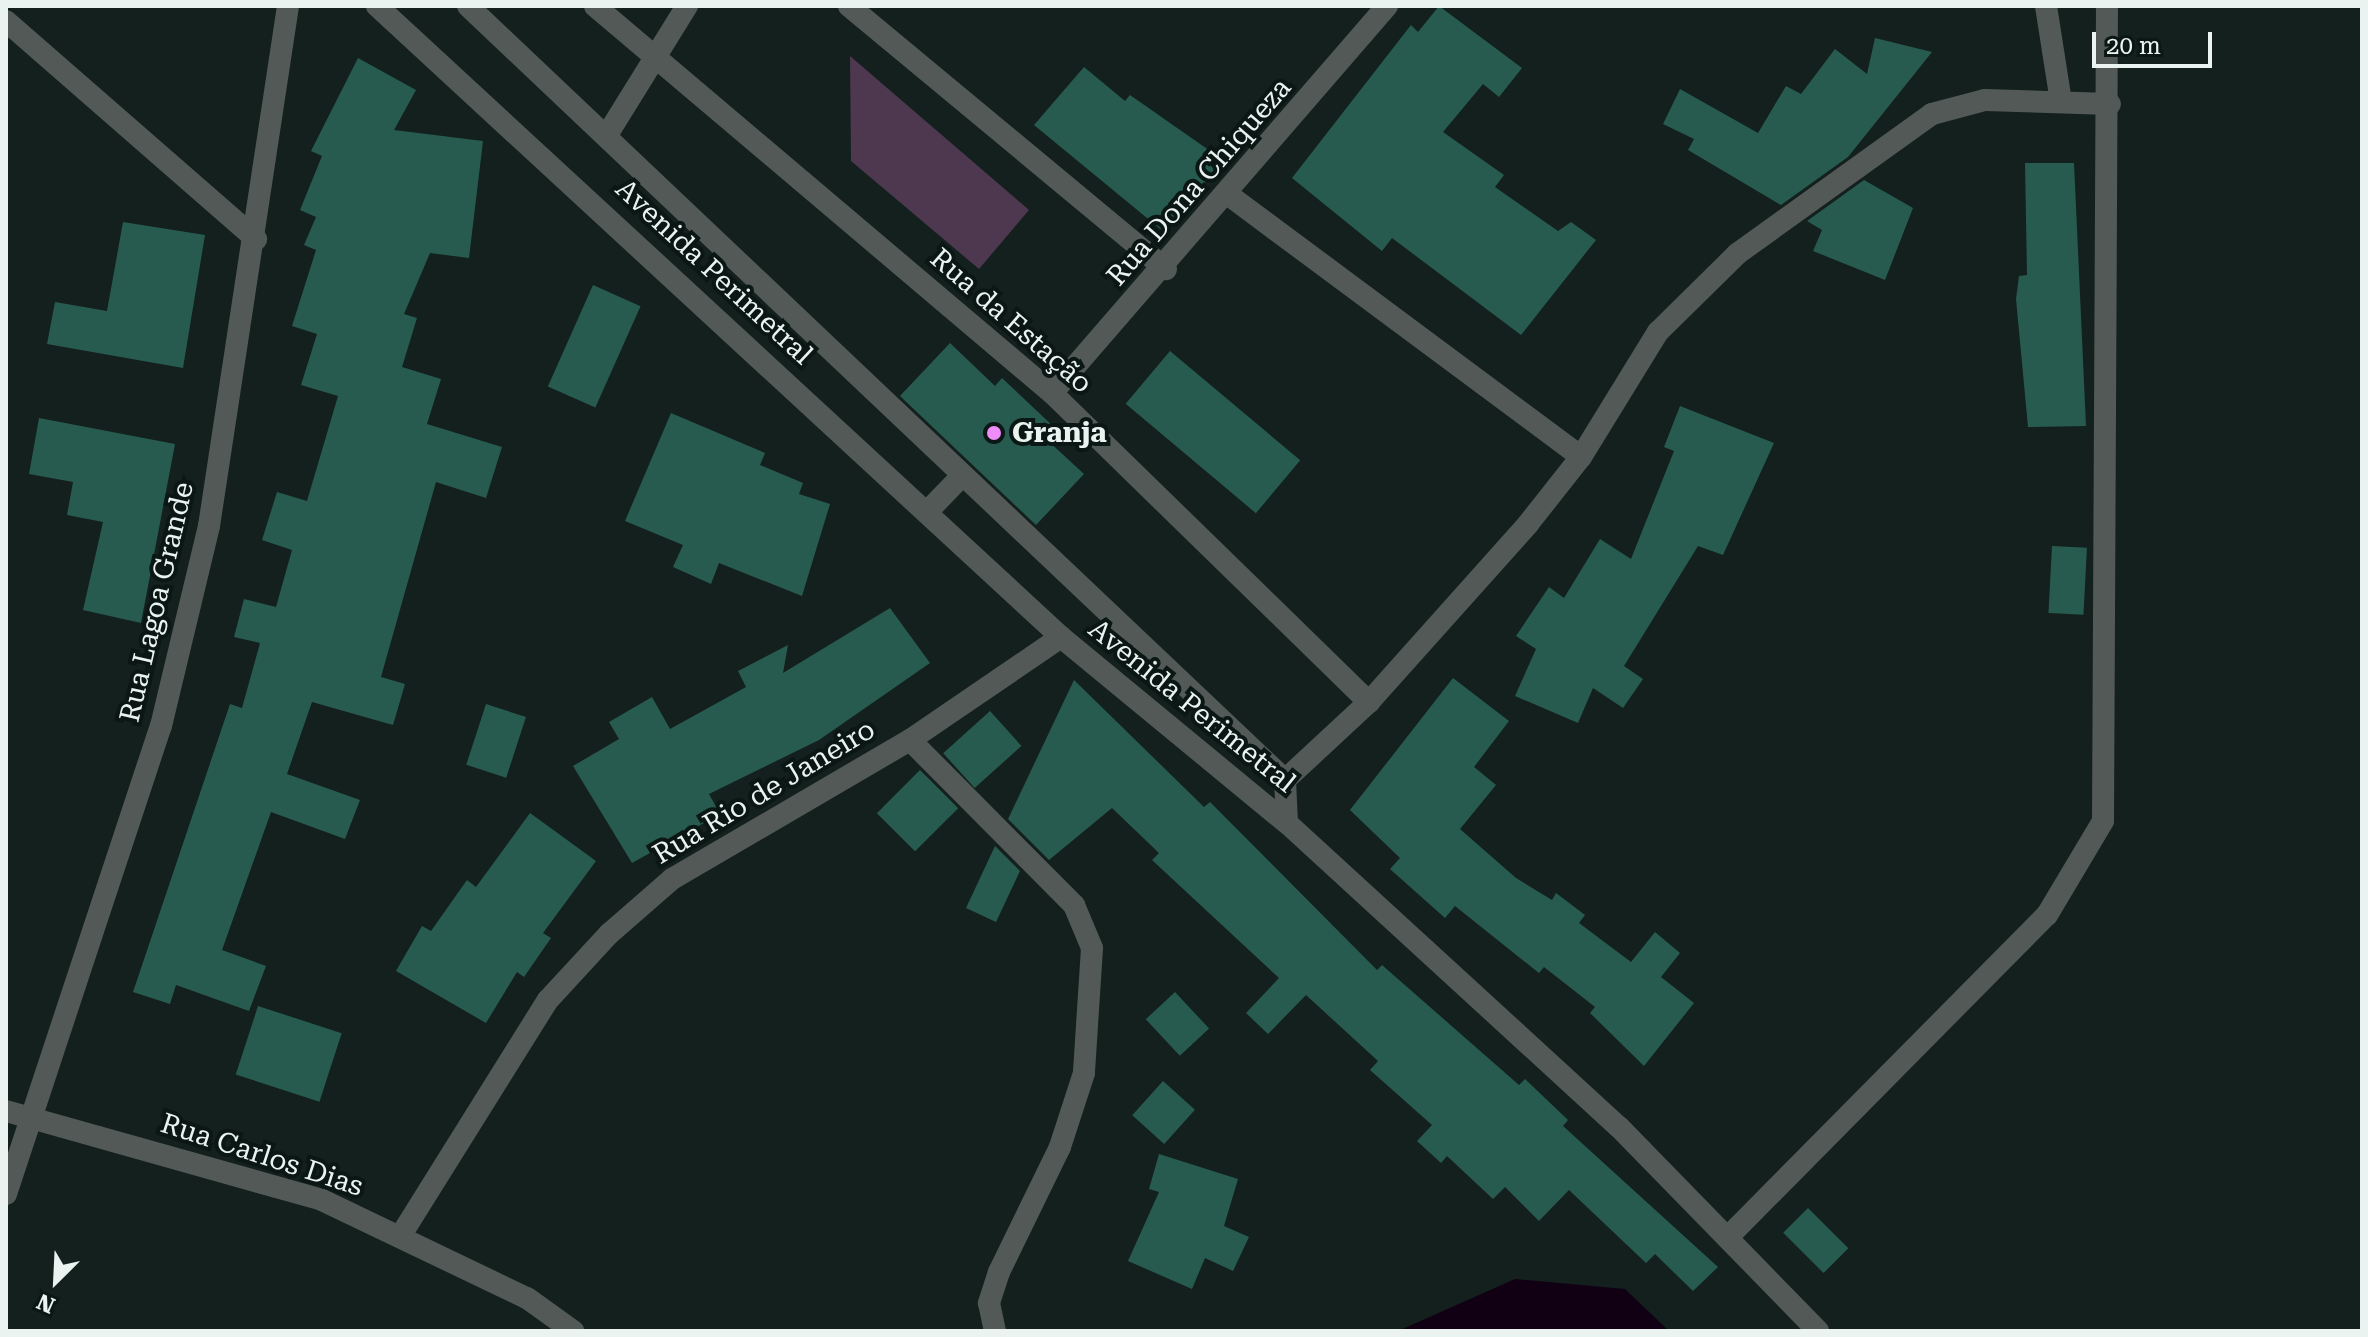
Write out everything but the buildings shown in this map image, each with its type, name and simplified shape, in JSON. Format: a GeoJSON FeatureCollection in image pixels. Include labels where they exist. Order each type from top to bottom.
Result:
{"type":"FeatureCollection","features":[{"type":"Feature","properties":{"kind":"street","name":"Rua Lagoa Grande"},"geometry":{"type":"LineString","coordinates":[[6,1194],[161,726],[209,526],[256,239],[288,6]]}},
{"type":"Feature","properties":{"kind":"street","name":"Avenida Perimetral"},"geometry":{"type":"LineString","coordinates":[[377,6],[1061,637],[1287,823]]}},
{"type":"Feature","properties":{"kind":"street","name":"Avenida Perimetral"},"geometry":{"type":"LineString","coordinates":[[468,6],[607,135],[959,479],[1285,780],[1287,823]]}},
{"type":"Feature","properties":{"kind":"street","name":"Rua da Estação"},"geometry":{"type":"LineString","coordinates":[[595,6],[1052,393],[1369,702]]}},
{"type":"Feature","properties":{"kind":"street"},"geometry":{"type":"LineString","coordinates":[[607,135],[687,6]]}},
{"type":"Feature","properties":{"kind":"street"},"geometry":{"type":"LineString","coordinates":[[849,6],[1166,269]]}},
{"type":"Feature","properties":{"kind":"street","name":"Rua Dona Chiqueza"},"geometry":{"type":"LineString","coordinates":[[1052,393],[1230,196],[1387,6]]}},
{"type":"Feature","properties":{"kind":"street"},"geometry":{"type":"LineString","coordinates":[[2046,6],[2061,102]]}},
{"type":"Feature","properties":{"kind":"street"},"geometry":{"type":"LineString","coordinates":[[1731,1234],[2047,915],[2103,821],[2110,104],[2107,6]]}},
{"type":"Feature","properties":{"kind":"street"},"geometry":{"type":"LineString","coordinates":[[6,21],[256,239]]}},
{"type":"Feature","properties":{"kind":"street"},"geometry":{"type":"LineString","coordinates":[[1285,780],[1369,702],[1581,457],[1658,332],[1737,254],[1932,114],[1985,100],[2110,104]]}},
{"type":"Feature","properties":{"kind":"street"},"geometry":{"type":"LineString","coordinates":[[1230,196],[1581,457]]}},
{"type":"Feature","properties":{"kind":"street"},"geometry":{"type":"LineString","coordinates":[[927,512],[959,479]]}},
{"type":"Feature","properties":{"kind":"street","name":"Rua Rio de Janeiro"},"geometry":{"type":"LineString","coordinates":[[401,1235],[548,1000],[609,934],[672,879],[910,740],[1061,637]]}},
{"type":"Feature","properties":{"kind":"street"},"geometry":{"type":"LineString","coordinates":[[910,740],[1074,905],[1092,948],[1084,1073],[1060,1147],[999,1272],[989,1303],[995,1331]]}},
{"type":"Feature","properties":{"kind":"street"},"geometry":{"type":"LineString","coordinates":[[1287,823],[1731,1234],[1818,1331]]}},
{"type":"Feature","properties":{"kind":"street","name":"Rua Carlos Dias"},"geometry":{"type":"LineString","coordinates":[[6,1111],[322,1200],[401,1235],[527,1298],[573,1331]]}},
{"type":"Feature","properties":{"kind":"shaded area"},"geometry":{"type":"Polygon","coordinates":[[[850,56],[1029,210],[979,269],[851,161],[850,56]]]}},
{"type":"Feature","properties":{"kind":"shaded area"},"geometry":{"type":"Polygon","coordinates":[[[1515,1279],[1625,1289],[1669,1331],[1398,1331],[1515,1279]]]}},
{"type":"Feature","properties":{"kind":"place","name":"Granja"},"geometry":{"type":"Point","coordinates":[994,433]}}]}
